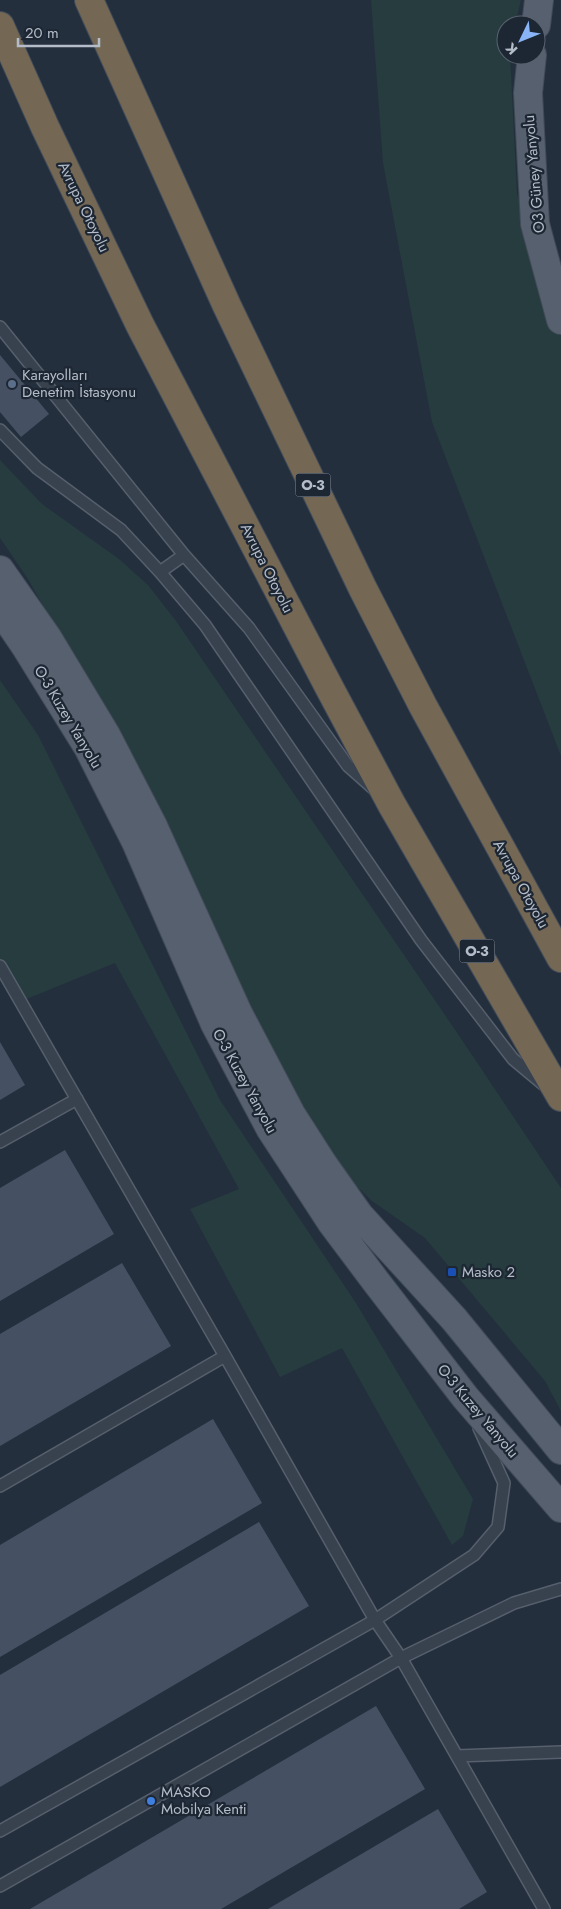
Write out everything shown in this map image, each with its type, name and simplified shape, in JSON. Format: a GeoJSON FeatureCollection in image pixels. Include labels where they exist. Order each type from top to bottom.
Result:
{"type":"FeatureCollection","features":[{"type":"Feature","properties":{"kind":"highway","name":"Avrupa Otoyolu"},"geometry":{"type":"LineString","coordinates":[[89,0],[227,306],[363,589],[423,706],[561,958]]}},
{"type":"Feature","properties":{"kind":"highway","name":"Avrupa Otoyolu"},"geometry":{"type":"LineString","coordinates":[[0,26],[45,127],[140,325],[329,687],[392,805],[561,1098]]}},
{"type":"Feature","properties":{"kind":"main road"},"geometry":{"type":"LineString","coordinates":[[537,15],[539,0]]}},
{"type":"Feature","properties":{"kind":"main road","name":"O3 Güney Yanyolu"},"geometry":{"type":"LineString","coordinates":[[531,65],[528,93],[535,224],[561,320]]}},
{"type":"Feature","properties":{"kind":"main road","name":"O-3 Kuzey Yanyolu"},"geometry":{"type":"LineString","coordinates":[[0,570],[46,637],[106,735],[153,826],[238,1013],[296,1122],[359,1215],[454,1319],[561,1450]]}},
{"type":"Feature","properties":{"kind":"main road","name":"O-3 Kuzey Yanyolu"},"geometry":{"type":"LineString","coordinates":[[0,609],[26,647],[88,748],[136,842],[214,1024],[270,1128],[332,1223],[465,1397],[561,1508]]}},
{"type":"Feature","properties":{"kind":"lane"},"geometry":{"type":"LineString","coordinates":[[0,327],[184,554],[249,628],[348,766],[392,805]]}},
{"type":"Feature","properties":{"kind":"lane"},"geometry":{"type":"LineString","coordinates":[[0,430],[37,468],[121,530],[205,625],[421,940],[513,1059],[561,1098]]}},
{"type":"Feature","properties":{"kind":"lane"},"geometry":{"type":"LineString","coordinates":[[160,572],[184,554]]}},
{"type":"Feature","properties":{"kind":"lane"},"geometry":{"type":"LineString","coordinates":[[0,966],[375,1620],[401,1658],[544,1909]]}},
{"type":"Feature","properties":{"kind":"lane"},"geometry":{"type":"LineString","coordinates":[[0,1142],[77,1099]]}},
{"type":"Feature","properties":{"kind":"lane"},"geometry":{"type":"LineString","coordinates":[[0,1486],[225,1356]]}},
{"type":"Feature","properties":{"kind":"lane"},"geometry":{"type":"LineString","coordinates":[[0,1831],[375,1620],[474,1555],[498,1527],[504,1483],[465,1397]]}},
{"type":"Feature","properties":{"kind":"lane"},"geometry":{"type":"LineString","coordinates":[[0,1886],[401,1658],[514,1603],[561,1589]]}},
{"type":"Feature","properties":{"kind":"lane"},"geometry":{"type":"LineString","coordinates":[[457,1756],[561,1752]]}},
{"type":"Feature","properties":{"kind":"green space"},"geometry":{"type":"Polygon","coordinates":[[[371,0],[521,0],[517,15],[496,15],[496,65],[511,65],[517,194],[561,303],[561,756],[432,422],[383,163],[371,0]]]}},
{"type":"Feature","properties":{"kind":"green space"},"geometry":{"type":"Polygon","coordinates":[[[0,460],[42,504],[119,559],[148,585],[176,621],[561,1188],[561,1411],[545,1381],[425,1238],[372,1201],[345,1175],[299,1110],[152,798],[28,579],[0,538],[0,460]]]}},
{"type":"Feature","properties":{"kind":"green space"},"geometry":{"type":"Polygon","coordinates":[[[0,680],[38,735],[220,1100],[356,1303],[473,1499],[463,1536],[452,1545],[342,1348],[280,1377],[190,1209],[239,1189],[115,963],[24,1000],[0,959],[0,680]]]}},
{"type":"Feature","properties":{"kind":"building","name":"Karayolları Denetim İstasyonu"},"geometry":{"type":"Polygon","coordinates":[[[0,355],[49,414],[21,437],[0,412],[0,355]]]}},
{"type":"Feature","properties":{"kind":"building"},"geometry":{"type":"Polygon","coordinates":[[[0,1042],[25,1085],[0,1100],[0,1042]]]}},
{"type":"Feature","properties":{"kind":"building"},"geometry":{"type":"Polygon","coordinates":[[[65,1150],[114,1234],[0,1301],[0,1188],[65,1150]]]}},
{"type":"Feature","properties":{"kind":"building"},"geometry":{"type":"Polygon","coordinates":[[[122,1263],[171,1346],[0,1446],[0,1334],[122,1263]]]}},
{"type":"Feature","properties":{"kind":"building"},"geometry":{"type":"Polygon","coordinates":[[[213,1419],[262,1503],[0,1657],[0,1545],[213,1419]]]}},
{"type":"Feature","properties":{"kind":"building"},"geometry":{"type":"Polygon","coordinates":[[[259,1522],[309,1606],[0,1787],[0,1675],[259,1522]]]}},
{"type":"Feature","properties":{"kind":"building"},"geometry":{"type":"Polygon","coordinates":[[[376,1706],[425,1789],[221,1909],[30,1909],[376,1706]]]}},
{"type":"Feature","properties":{"kind":"building"},"geometry":{"type":"Polygon","coordinates":[[[438,1809],[487,1892],[459,1909],[268,1909],[438,1809]]]}},
{"type":"Feature","properties":{"kind":"place","name":"Karayolları Denetim İstasyonu"},"geometry":{"type":"Point","coordinates":[12,384]}},
{"type":"Feature","properties":{"kind":"place","name":"Masko 2"},"geometry":{"type":"Point","coordinates":[452,1272]}},
{"type":"Feature","properties":{"kind":"place","name":"MASKO Mobilya Kenti"},"geometry":{"type":"Point","coordinates":[151,1801]}}]}
